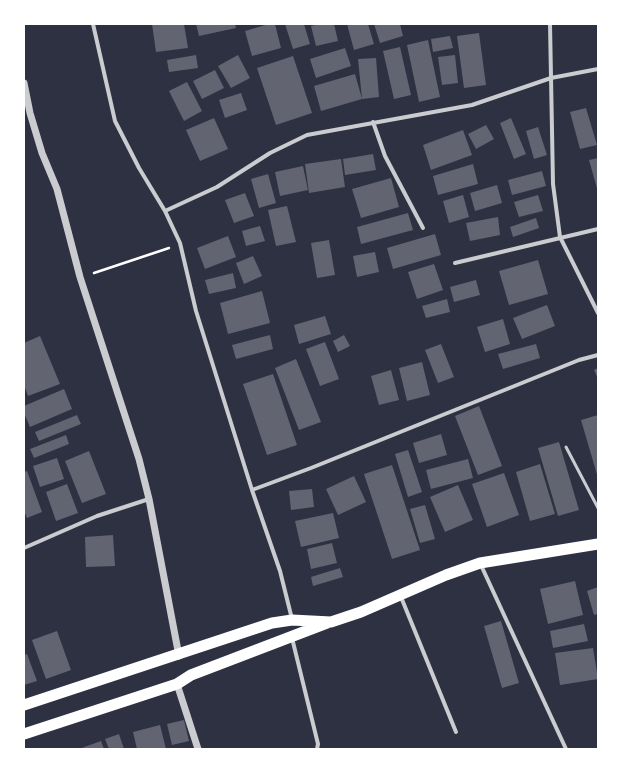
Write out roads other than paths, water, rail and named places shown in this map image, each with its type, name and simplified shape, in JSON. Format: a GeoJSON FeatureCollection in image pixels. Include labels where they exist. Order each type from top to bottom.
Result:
{"type":"FeatureCollection","features":[{"type":"Feature","properties":{"kind":"highway"},"geometry":{"type":"LineString","coordinates":[[24,734],[177,684],[191,676],[360,612],[400,594],[480,563],[598,544]]}},
{"type":"Feature","properties":{"kind":"highway"},"geometry":{"type":"LineString","coordinates":[[24,705],[184,654],[272,623],[292,620],[331,622]]}},
{"type":"Feature","properties":{"kind":"street"},"geometry":{"type":"LineString","coordinates":[[93,24],[115,121],[139,168],[166,211],[180,243],[196,310],[252,490],[280,571],[292,620]]}},
{"type":"Feature","properties":{"kind":"street"},"geometry":{"type":"LineString","coordinates":[[550,24],[553,184],[560,237],[598,313]]}},
{"type":"Feature","properties":{"kind":"street"},"geometry":{"type":"LineString","coordinates":[[166,211],[217,187],[291,141],[307,135],[472,105],[551,78],[598,68]]}},
{"type":"Feature","properties":{"kind":"street"},"geometry":{"type":"LineString","coordinates":[[24,83],[40,146],[56,190],[80,277],[139,459],[184,654]]}},
{"type":"Feature","properties":{"kind":"street"},"geometry":{"type":"LineString","coordinates":[[374,122],[384,156],[423,228]]}},
{"type":"Feature","properties":{"kind":"street"},"geometry":{"type":"LineString","coordinates":[[455,263],[598,229]]}},
{"type":"Feature","properties":{"kind":"street"},"geometry":{"type":"LineString","coordinates":[[252,490],[311,468],[579,360],[598,356]]}},
{"type":"Feature","properties":{"kind":"street"},"geometry":{"type":"LineString","coordinates":[[24,548],[97,516],[149,499]]}},
{"type":"Feature","properties":{"kind":"street"},"geometry":{"type":"LineString","coordinates":[[480,563],[566,749]]}},
{"type":"Feature","properties":{"kind":"street"},"geometry":{"type":"LineString","coordinates":[[400,594],[456,732]]}},
{"type":"Feature","properties":{"kind":"street"},"geometry":{"type":"LineString","coordinates":[[292,638],[318,744],[317,749]]}},
{"type":"Feature","properties":{"kind":"street"},"geometry":{"type":"LineString","coordinates":[[177,684],[198,749]]}},
{"type":"Feature","properties":{"kind":"lane"},"geometry":{"type":"LineString","coordinates":[[566,447],[598,508]]}}]}
